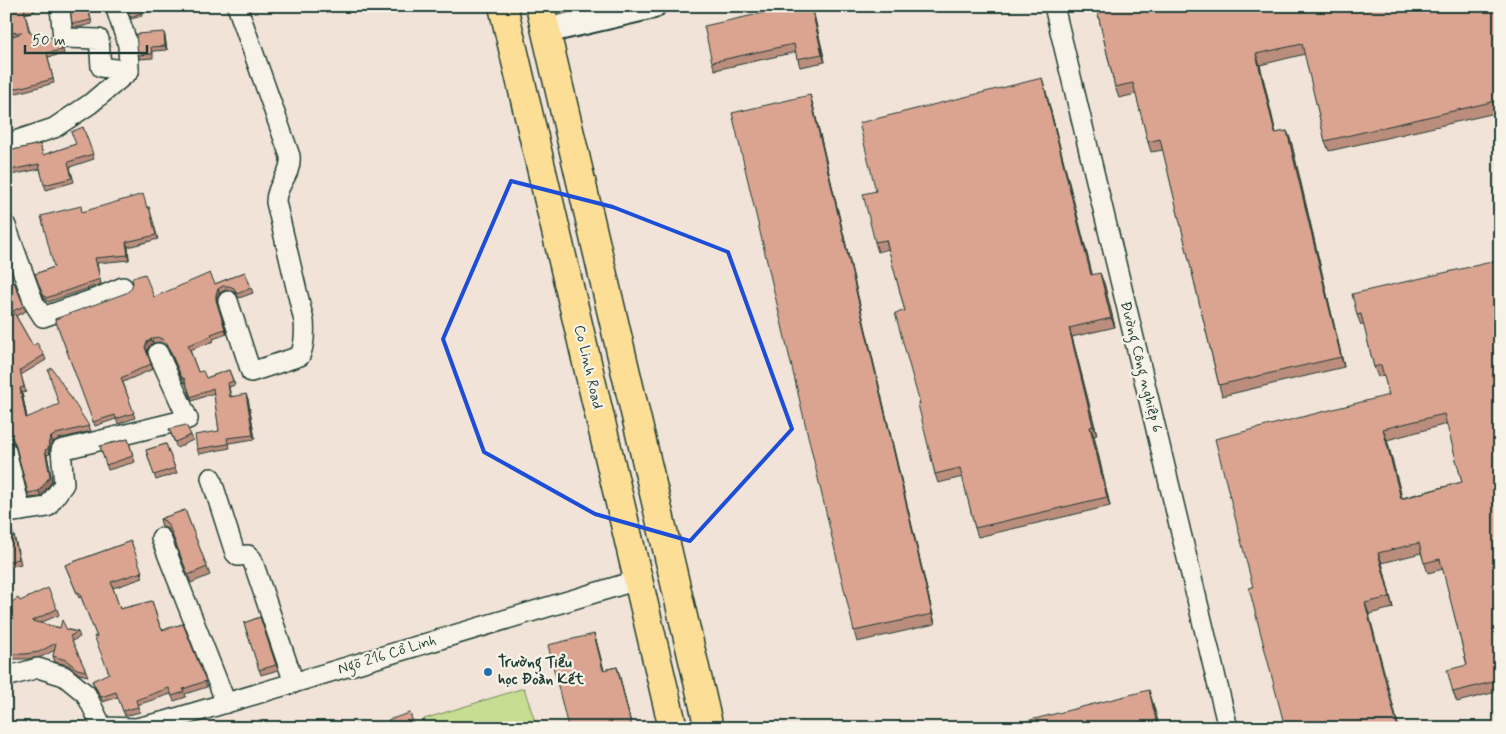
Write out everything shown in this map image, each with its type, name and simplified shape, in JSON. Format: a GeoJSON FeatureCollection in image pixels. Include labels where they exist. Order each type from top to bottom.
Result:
{"type":"FeatureCollection","features":[{"type":"Feature","properties":{"kind":"main road","name":"Co Linh Road"},"geometry":{"type":"LineString","coordinates":[[504,6],[673,728]]}},
{"type":"Feature","properties":{"kind":"main road"},"geometry":{"type":"LineString","coordinates":[[542,19],[708,728]]}},
{"type":"Feature","properties":{"kind":"street"},"geometry":{"type":"LineString","coordinates":[[115,6],[128,45],[130,71]]}},
{"type":"Feature","properties":{"kind":"street"},"geometry":{"type":"LineString","coordinates":[[228,301],[251,372],[300,356],[304,345],[304,320],[276,202],[276,194],[289,172],[290,156],[237,6]]}},
{"type":"Feature","properties":{"kind":"street"},"geometry":{"type":"LineString","coordinates":[[542,19],[653,6]]}},
{"type":"Feature","properties":{"kind":"street","name":"Đường Công nghiệp 6"},"geometry":{"type":"LineString","coordinates":[[1054,6],[1228,728]]}},
{"type":"Feature","properties":{"kind":"street"},"geometry":{"type":"LineString","coordinates":[[60,7],[63,38],[99,39],[101,67],[130,71]]}},
{"type":"Feature","properties":{"kind":"street"},"geometry":{"type":"LineString","coordinates":[[6,144],[54,128],[90,104],[130,71]]}},
{"type":"Feature","properties":{"kind":"street"},"geometry":{"type":"LineString","coordinates":[[6,226],[34,303],[43,318],[123,287]]}},
{"type":"Feature","properties":{"kind":"street"},"geometry":{"type":"LineString","coordinates":[[6,451],[14,512],[47,506],[64,484],[61,450],[188,419],[158,353]]}},
{"type":"Feature","properties":{"kind":"street"},"geometry":{"type":"LineString","coordinates":[[211,478],[236,553],[238,556],[248,556],[252,559],[294,683]]}},
{"type":"Feature","properties":{"kind":"street"},"geometry":{"type":"LineString","coordinates":[[161,538],[226,703]]}},
{"type":"Feature","properties":{"kind":"street","name":"Ngõ 216 Cổ Linh"},"geometry":{"type":"LineString","coordinates":[[6,676],[38,668],[64,676],[86,694],[102,727],[136,728],[166,721],[638,580]]}},
{"type":"Feature","properties":{"kind":"highlighted area"},"geometry":{"type":"Polygon","coordinates":[[[511,181],[613,207],[728,252],[792,429],[690,541],[595,514],[484,452],[443,339],[511,181]]]}},
{"type":"Feature","properties":{"kind":"green space"},"geometry":{"type":"Polygon","coordinates":[[[524,688],[537,728],[427,728],[424,719],[524,688]]]}},
{"type":"Feature","properties":{"kind":"building"},"geometry":{"type":"Polygon","coordinates":[[[6,6],[33,6],[24,9],[29,32],[42,39],[51,37],[56,43],[61,45],[62,50],[47,53],[53,79],[6,91],[6,38],[22,33],[6,32],[6,6]]]}},
{"type":"Feature","properties":{"kind":"building"},"geometry":{"type":"Polygon","coordinates":[[[70,6],[87,6],[91,20],[72,23],[70,6]]]}},
{"type":"Feature","properties":{"kind":"building"},"geometry":{"type":"Polygon","coordinates":[[[126,6],[139,6],[141,13],[130,17],[126,6]]]}},
{"type":"Feature","properties":{"kind":"building"},"geometry":{"type":"Polygon","coordinates":[[[795,6],[811,6],[822,54],[797,59],[794,44],[712,62],[704,26],[795,6]]]}},
{"type":"Feature","properties":{"kind":"building"},"geometry":{"type":"Polygon","coordinates":[[[1096,6],[1496,6],[1500,22],[1500,100],[1325,141],[1302,44],[1256,54],[1275,133],[1287,131],[1341,357],[1219,385],[1160,139],[1148,142],[1133,83],[1115,87],[1096,6]]]}},
{"type":"Feature","properties":{"kind":"building"},"geometry":{"type":"Polygon","coordinates":[[[164,32],[165,46],[151,47],[152,54],[138,55],[136,34],[164,32]]]}},
{"type":"Feature","properties":{"kind":"building"},"geometry":{"type":"Polygon","coordinates":[[[1042,78],[1091,275],[1100,273],[1111,318],[1069,328],[1093,426],[1090,427],[1107,497],[975,528],[960,468],[935,474],[918,404],[920,404],[895,313],[905,311],[886,240],[875,242],[863,194],[876,191],[859,123],[1042,78]]]}},
{"type":"Feature","properties":{"kind":"building"},"geometry":{"type":"Polygon","coordinates":[[[810,95],[932,614],[854,631],[732,113],[810,95]]]}},
{"type":"Feature","properties":{"kind":"building"},"geometry":{"type":"Polygon","coordinates":[[[83,127],[93,154],[68,162],[72,178],[44,185],[39,164],[6,171],[6,150],[40,144],[43,155],[76,144],[71,132],[83,127]]]}},
{"type":"Feature","properties":{"kind":"building"},"geometry":{"type":"Polygon","coordinates":[[[143,194],[147,208],[149,207],[156,235],[126,242],[128,255],[95,258],[100,279],[46,298],[42,293],[35,274],[54,267],[41,216],[81,206],[82,212],[143,194]]]}},
{"type":"Feature","properties":{"kind":"building"},"geometry":{"type":"Polygon","coordinates":[[[1500,260],[1500,680],[1453,692],[1447,670],[1467,665],[1440,559],[1424,563],[1419,543],[1378,553],[1390,597],[1365,603],[1398,728],[1285,728],[1249,588],[1253,587],[1215,439],[1389,395],[1381,365],[1374,367],[1361,314],[1357,315],[1352,294],[1500,260]],[[1444,414],[1383,429],[1401,499],[1462,482],[1444,414]]]}},
{"type":"Feature","properties":{"kind":"building"},"geometry":{"type":"Polygon","coordinates":[[[245,272],[251,288],[237,294],[234,288],[223,286],[218,289],[216,294],[225,329],[188,345],[198,372],[203,371],[206,378],[229,370],[233,381],[228,383],[230,397],[246,394],[253,435],[227,438],[228,444],[197,449],[195,435],[219,431],[213,388],[191,397],[167,344],[157,337],[147,342],[145,347],[151,364],[121,378],[134,413],[116,419],[115,415],[93,422],[55,319],[126,293],[131,289],[132,278],[145,274],[154,297],[210,273],[215,284],[245,272]]]}},
{"type":"Feature","properties":{"kind":"building"},"geometry":{"type":"Polygon","coordinates":[[[14,282],[24,306],[13,311],[33,346],[37,343],[44,355],[20,370],[24,387],[20,388],[26,418],[59,404],[48,370],[52,368],[89,426],[51,437],[48,449],[45,450],[50,476],[39,491],[28,493],[15,443],[12,438],[6,435],[6,300],[10,299],[6,291],[6,285],[14,282]]]}},
{"type":"Feature","properties":{"kind":"building"},"geometry":{"type":"Polygon","coordinates":[[[186,425],[191,435],[175,442],[169,429],[186,425]]]}},
{"type":"Feature","properties":{"kind":"building"},"geometry":{"type":"Polygon","coordinates":[[[128,439],[133,456],[106,465],[100,446],[128,439]]]}},
{"type":"Feature","properties":{"kind":"building"},"geometry":{"type":"Polygon","coordinates":[[[166,444],[175,468],[154,475],[146,450],[166,444]]]}},
{"type":"Feature","properties":{"kind":"building"},"geometry":{"type":"Polygon","coordinates":[[[185,510],[207,567],[188,575],[169,526],[160,519],[185,510]]]}},
{"type":"Feature","properties":{"kind":"building"},"geometry":{"type":"Polygon","coordinates":[[[12,529],[19,559],[6,562],[6,531],[12,529]]]}},
{"type":"Feature","properties":{"kind":"building"},"geometry":{"type":"Polygon","coordinates":[[[131,541],[142,572],[111,582],[120,609],[152,601],[162,630],[183,624],[206,681],[183,689],[184,692],[172,696],[169,688],[136,700],[138,707],[123,711],[116,692],[101,697],[92,681],[109,673],[79,592],[77,593],[65,565],[131,541]]]}},
{"type":"Feature","properties":{"kind":"building"},"geometry":{"type":"Polygon","coordinates":[[[48,588],[57,609],[32,621],[60,628],[62,620],[67,630],[78,632],[70,636],[86,671],[77,669],[66,660],[53,656],[56,643],[39,652],[6,654],[6,606],[18,598],[20,601],[48,588]]]}},
{"type":"Feature","properties":{"kind":"building"},"geometry":{"type":"Polygon","coordinates":[[[260,617],[276,665],[259,670],[244,623],[260,617]]]}},
{"type":"Feature","properties":{"kind":"building"},"geometry":{"type":"Polygon","coordinates":[[[594,634],[603,670],[617,667],[632,728],[578,728],[577,725],[568,727],[548,645],[594,634]]]}},
{"type":"Feature","properties":{"kind":"building"},"geometry":{"type":"Polygon","coordinates":[[[1149,690],[1158,728],[999,728],[1149,690]]]}},
{"type":"Feature","properties":{"kind":"building"},"geometry":{"type":"Polygon","coordinates":[[[410,713],[415,728],[390,728],[388,720],[410,713]]]}},
{"type":"Feature","properties":{"kind":"place","name":"Trường Tiểu học Đoàn Kết"},"geometry":{"type":"Point","coordinates":[488,672]}}]}
